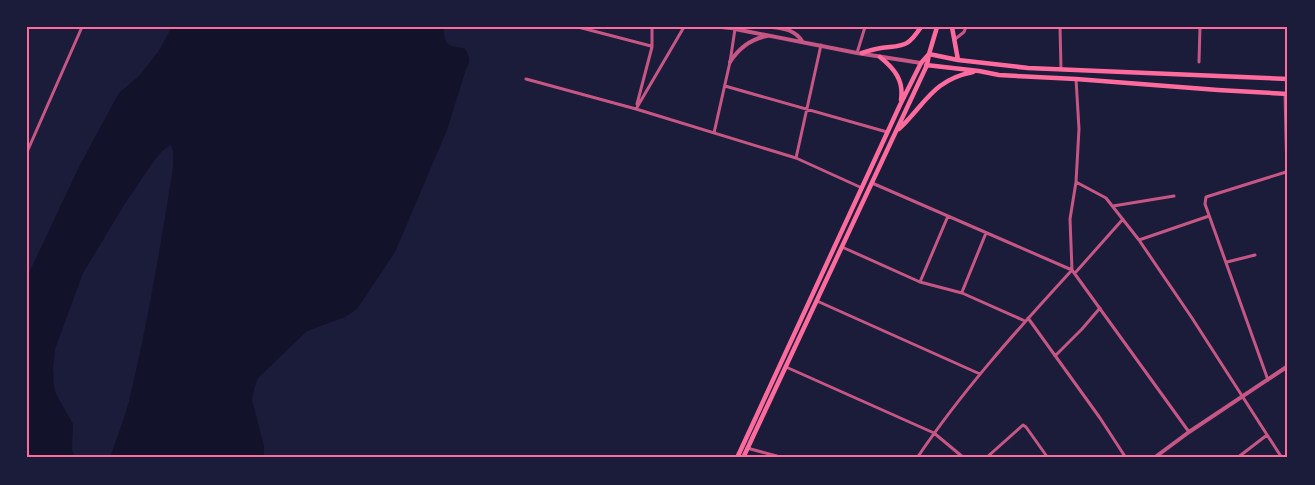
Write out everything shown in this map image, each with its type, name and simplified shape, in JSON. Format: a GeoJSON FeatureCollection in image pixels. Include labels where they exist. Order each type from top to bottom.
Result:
{"type":"FeatureCollection","features":[{"type":"Feature","properties":{"kind":"main road"},"geometry":{"type":"LineString","coordinates":[[860,53],[906,44],[921,27]]}},
{"type":"Feature","properties":{"kind":"main road"},"geometry":{"type":"LineString","coordinates":[[743,458],[927,65],[937,27]]}},
{"type":"Feature","properties":{"kind":"main road"},"geometry":{"type":"LineString","coordinates":[[952,27],[958,60]]}},
{"type":"Feature","properties":{"kind":"main road"},"geometry":{"type":"LineString","coordinates":[[929,54],[958,60],[1028,68],[1288,79]]}},
{"type":"Feature","properties":{"kind":"main road"},"geometry":{"type":"LineString","coordinates":[[737,458],[887,132],[921,63],[929,54]]}},
{"type":"Feature","properties":{"kind":"main road"},"geometry":{"type":"LineString","coordinates":[[880,57],[895,71],[900,81],[902,93],[900,105]]}},
{"type":"Feature","properties":{"kind":"main road"},"geometry":{"type":"LineString","coordinates":[[921,63],[999,75],[1287,94]]}},
{"type":"Feature","properties":{"kind":"main road"},"geometry":{"type":"LineString","coordinates":[[895,133],[937,88],[961,75],[979,71]]}},
{"type":"Feature","properties":{"kind":"main road"},"geometry":{"type":"LineString","coordinates":[[1218,90],[1219,76]]}},
{"type":"Feature","properties":{"kind":"street"},"geometry":{"type":"LineString","coordinates":[[27,152],[82,27]]}},
{"type":"Feature","properties":{"kind":"street"},"geometry":{"type":"LineString","coordinates":[[578,27],[652,47]]}},
{"type":"Feature","properties":{"kind":"street"},"geometry":{"type":"LineString","coordinates":[[636,109],[652,47],[652,27]]}},
{"type":"Feature","properties":{"kind":"street"},"geometry":{"type":"LineString","coordinates":[[636,109],[684,27]]}},
{"type":"Feature","properties":{"kind":"street"},"geometry":{"type":"LineString","coordinates":[[717,27],[735,28],[921,63]]}},
{"type":"Feature","properties":{"kind":"street"},"geometry":{"type":"LineString","coordinates":[[773,27],[792,31],[801,41]]}},
{"type":"Feature","properties":{"kind":"street"},"geometry":{"type":"LineString","coordinates":[[860,53],[865,27]]}},
{"type":"Feature","properties":{"kind":"street"},"geometry":{"type":"LineString","coordinates":[[954,40],[964,32],[966,27]]}},
{"type":"Feature","properties":{"kind":"street"},"geometry":{"type":"LineString","coordinates":[[1060,27],[1061,69]]}},
{"type":"Feature","properties":{"kind":"street"},"geometry":{"type":"LineString","coordinates":[[1199,62],[1200,27]]}},
{"type":"Feature","properties":{"kind":"street"},"geometry":{"type":"LineString","coordinates":[[714,133],[735,28]]}},
{"type":"Feature","properties":{"kind":"street"},"geometry":{"type":"LineString","coordinates":[[730,62],[746,44],[769,35]]}},
{"type":"Feature","properties":{"kind":"street"},"geometry":{"type":"LineString","coordinates":[[796,158],[821,45]]}},
{"type":"Feature","properties":{"kind":"street"},"geometry":{"type":"LineString","coordinates":[[526,79],[636,109],[796,158],[862,188]]}},
{"type":"Feature","properties":{"kind":"street"},"geometry":{"type":"LineString","coordinates":[[1073,272],[1070,219],[1076,182],[1079,129],[1076,79]]}},
{"type":"Feature","properties":{"kind":"street"},"geometry":{"type":"LineString","coordinates":[[724,86],[887,132]]}},
{"type":"Feature","properties":{"kind":"street"},"geometry":{"type":"LineString","coordinates":[[1287,94],[1288,214]]}},
{"type":"Feature","properties":{"kind":"street"},"geometry":{"type":"LineString","coordinates":[[1268,380],[1205,204],[1206,197],[1286,172]]}},
{"type":"Feature","properties":{"kind":"street"},"geometry":{"type":"LineString","coordinates":[[1076,182],[1106,198],[1139,240],[1281,458]]}},
{"type":"Feature","properties":{"kind":"street"},"geometry":{"type":"LineString","coordinates":[[872,183],[1073,272],[1189,432]]}},
{"type":"Feature","properties":{"kind":"street"},"geometry":{"type":"LineString","coordinates":[[1113,206],[1174,196]]}},
{"type":"Feature","properties":{"kind":"street"},"geometry":{"type":"LineString","coordinates":[[920,282],[948,216]]}},
{"type":"Feature","properties":{"kind":"street"},"geometry":{"type":"LineString","coordinates":[[1139,240],[1209,216]]}},
{"type":"Feature","properties":{"kind":"street"},"geometry":{"type":"LineString","coordinates":[[917,458],[980,374],[1027,320],[1123,219]]}},
{"type":"Feature","properties":{"kind":"street"},"geometry":{"type":"LineString","coordinates":[[962,293],[986,233]]}},
{"type":"Feature","properties":{"kind":"street"},"geometry":{"type":"LineString","coordinates":[[842,247],[920,282],[962,293],[1027,320],[1101,419],[1126,458]]}},
{"type":"Feature","properties":{"kind":"street"},"geometry":{"type":"LineString","coordinates":[[1227,262],[1256,255]]}},
{"type":"Feature","properties":{"kind":"street"},"geometry":{"type":"LineString","coordinates":[[817,301],[980,374]]}},
{"type":"Feature","properties":{"kind":"street"},"geometry":{"type":"LineString","coordinates":[[1055,356],[1100,308]]}},
{"type":"Feature","properties":{"kind":"street"},"geometry":{"type":"LineString","coordinates":[[1154,458],[1288,366]]}},
{"type":"Feature","properties":{"kind":"street"},"geometry":{"type":"LineString","coordinates":[[786,367],[934,433],[964,458]]}},
{"type":"Feature","properties":{"kind":"street"},"geometry":{"type":"LineString","coordinates":[[986,458],[1023,425],[1048,458]]}},
{"type":"Feature","properties":{"kind":"street"},"geometry":{"type":"LineString","coordinates":[[1237,458],[1267,435]]}},
{"type":"Feature","properties":{"kind":"street"},"geometry":{"type":"LineString","coordinates":[[747,448],[784,458]]}},
{"type":"Feature","properties":{"kind":"shaded area"},"geometry":{"type":"Polygon","coordinates":[[[172,27],[444,27],[444,37],[448,43],[454,47],[464,48],[469,56],[469,63],[447,130],[395,252],[357,309],[345,317],[307,331],[258,378],[252,400],[264,446],[264,458],[110,458],[129,401],[160,250],[172,171],[173,150],[171,145],[162,151],[151,165],[83,273],[55,349],[54,386],[73,424],[72,450],[75,458],[27,458],[27,277],[80,165],[119,93],[139,76],[158,52],[172,27]]]}}]}
